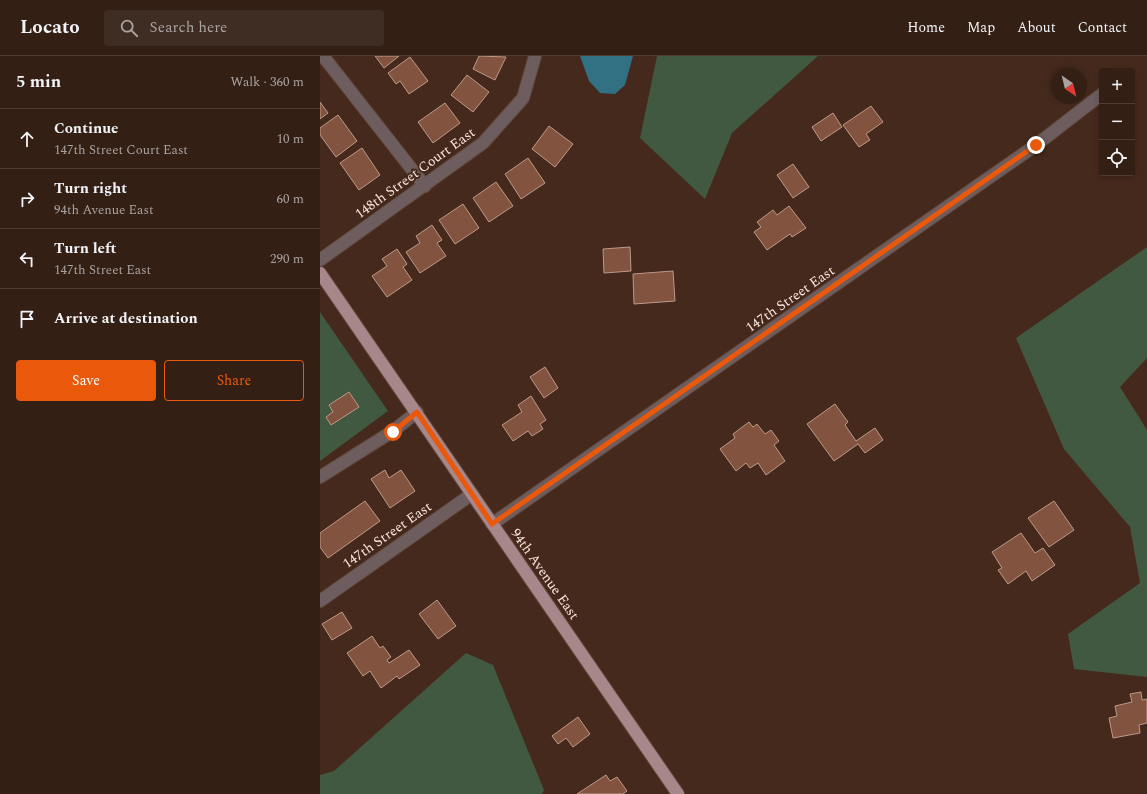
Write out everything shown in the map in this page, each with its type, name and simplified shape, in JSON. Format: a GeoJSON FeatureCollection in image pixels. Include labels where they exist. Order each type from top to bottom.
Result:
{"type":"FeatureCollection","features":[{"type":"Feature","properties":{"kind":"main road","name":"94th Avenue East"},"geometry":{"type":"LineString","coordinates":[[320,273],[417,412],[492,524],[678,794]]}},
{"type":"Feature","properties":{"kind":"street"},"geometry":{"type":"LineString","coordinates":[[323,56],[425,186]]}},
{"type":"Feature","properties":{"kind":"street","name":"148th Street Court East"},"geometry":{"type":"LineString","coordinates":[[320,260],[483,143],[523,98],[535,56]]}},
{"type":"Feature","properties":{"kind":"street","name":"147th Street East"},"geometry":{"type":"LineString","coordinates":[[492,524],[1036,145],[1099,96]]}},
{"type":"Feature","properties":{"kind":"street"},"geometry":{"type":"LineString","coordinates":[[320,477],[393,432],[417,412]]}},
{"type":"Feature","properties":{"kind":"street","name":"147th Street East"},"geometry":{"type":"LineString","coordinates":[[320,601],[472,494]]}},
{"type":"Feature","properties":{"kind":"green space"},"geometry":{"type":"Polygon","coordinates":[[[657,56],[818,56],[732,133],[705,199],[640,138],[657,56]]]}},
{"type":"Feature","properties":{"kind":"green space"},"geometry":{"type":"Polygon","coordinates":[[[1147,247],[1147,358],[1120,387],[1147,430],[1147,677],[1074,669],[1068,634],[1140,583],[1130,527],[1064,449],[1016,338],[1147,247]]]}},
{"type":"Feature","properties":{"kind":"green space"},"geometry":{"type":"Polygon","coordinates":[[[320,312],[388,411],[320,461],[320,312]]]}},
{"type":"Feature","properties":{"kind":"green space"},"geometry":{"type":"Polygon","coordinates":[[[466,653],[493,665],[544,790],[542,794],[320,794],[320,775],[334,771],[466,653]]]}},
{"type":"Feature","properties":{"kind":"water"},"geometry":{"type":"Polygon","coordinates":[[[580,56],[633,56],[625,85],[615,94],[600,93],[589,81],[580,56]]]}},
{"type":"Feature","properties":{"kind":"building"},"geometry":{"type":"Polygon","coordinates":[[[375,56],[399,56],[384,68],[375,56]]]}},
{"type":"Feature","properties":{"kind":"building"},"geometry":{"type":"Polygon","coordinates":[[[479,56],[506,57],[495,80],[473,69],[479,56]]]}},
{"type":"Feature","properties":{"kind":"building"},"geometry":{"type":"Polygon","coordinates":[[[410,57],[428,81],[409,94],[400,81],[396,84],[388,73],[410,57]]]}},
{"type":"Feature","properties":{"kind":"building"},"geometry":{"type":"Polygon","coordinates":[[[467,75],[489,92],[473,112],[451,95],[467,75]]]}},
{"type":"Feature","properties":{"kind":"building"},"geometry":{"type":"Polygon","coordinates":[[[320,102],[328,113],[320,119],[320,102]]]}},
{"type":"Feature","properties":{"kind":"building"},"geometry":{"type":"Polygon","coordinates":[[[445,103],[460,123],[433,143],[418,122],[445,103]]]}},
{"type":"Feature","properties":{"kind":"building"},"geometry":{"type":"Polygon","coordinates":[[[871,106],[883,122],[866,134],[870,140],[859,147],[843,125],[871,106]]]}},
{"type":"Feature","properties":{"kind":"building"},"geometry":{"type":"Polygon","coordinates":[[[833,113],[842,127],[821,141],[812,127],[833,113]]]}},
{"type":"Feature","properties":{"kind":"building"},"geometry":{"type":"Polygon","coordinates":[[[338,115],[357,141],[336,157],[320,135],[320,128],[338,115]]]}},
{"type":"Feature","properties":{"kind":"building"},"geometry":{"type":"Polygon","coordinates":[[[549,126],[573,144],[555,167],[532,149],[549,126]]]}},
{"type":"Feature","properties":{"kind":"building"},"geometry":{"type":"Polygon","coordinates":[[[362,148],[380,175],[359,190],[340,163],[362,148]]]}},
{"type":"Feature","properties":{"kind":"building"},"geometry":{"type":"Polygon","coordinates":[[[528,158],[545,183],[521,199],[505,174],[528,158]]]}},
{"type":"Feature","properties":{"kind":"building"},"geometry":{"type":"Polygon","coordinates":[[[793,164],[809,187],[793,198],[777,175],[793,164]]]}},
{"type":"Feature","properties":{"kind":"building"},"geometry":{"type":"Polygon","coordinates":[[[496,182],[513,206],[489,222],[473,198],[496,182]]]}},
{"type":"Feature","properties":{"kind":"building"},"geometry":{"type":"Polygon","coordinates":[[[463,204],[479,228],[455,244],[439,220],[463,204]]]}},
{"type":"Feature","properties":{"kind":"building"},"geometry":{"type":"Polygon","coordinates":[[[789,206],[806,228],[792,237],[790,234],[767,250],[754,232],[761,227],[757,222],[773,210],[777,215],[789,206]]]}},
{"type":"Feature","properties":{"kind":"building"},"geometry":{"type":"Polygon","coordinates":[[[432,225],[442,240],[437,243],[446,256],[420,273],[406,252],[420,243],[416,236],[432,225]]]}},
{"type":"Feature","properties":{"kind":"building"},"geometry":{"type":"Polygon","coordinates":[[[630,247],[631,271],[604,273],[603,249],[630,247]]]}},
{"type":"Feature","properties":{"kind":"building"},"geometry":{"type":"Polygon","coordinates":[[[397,249],[407,264],[403,267],[412,280],[387,297],[372,276],[387,266],[382,259],[397,249]]]}},
{"type":"Feature","properties":{"kind":"building"},"geometry":{"type":"Polygon","coordinates":[[[673,271],[675,301],[634,304],[633,274],[673,271]]]}},
{"type":"Feature","properties":{"kind":"building"},"geometry":{"type":"Polygon","coordinates":[[[545,367],[558,388],[544,398],[530,377],[545,367]]]}},
{"type":"Feature","properties":{"kind":"building"},"geometry":{"type":"Polygon","coordinates":[[[349,392],[359,407],[331,425],[326,417],[333,412],[329,405],[349,392]]]}},
{"type":"Feature","properties":{"kind":"building"},"geometry":{"type":"Polygon","coordinates":[[[531,396],[546,420],[540,424],[543,429],[532,436],[528,431],[513,441],[502,425],[522,412],[518,405],[531,396]]]}},
{"type":"Feature","properties":{"kind":"building"},"geometry":{"type":"Polygon","coordinates":[[[835,404],[848,422],[845,425],[856,441],[875,428],[883,440],[865,453],[858,444],[834,461],[807,424],[835,404]]]}},
{"type":"Feature","properties":{"kind":"building"},"geometry":{"type":"Polygon","coordinates":[[[749,422],[753,427],[757,424],[765,434],[771,430],[779,441],[774,445],[785,461],[766,475],[758,463],[750,468],[746,463],[736,471],[720,449],[735,438],[733,434],[749,422]]]}},
{"type":"Feature","properties":{"kind":"building"},"geometry":{"type":"Polygon","coordinates":[[[385,470],[389,478],[401,470],[415,491],[390,508],[371,479],[385,470]]]}},
{"type":"Feature","properties":{"kind":"building"},"geometry":{"type":"Polygon","coordinates":[[[365,501],[380,521],[328,558],[320,547],[320,533],[365,501]]]}},
{"type":"Feature","properties":{"kind":"building"},"geometry":{"type":"Polygon","coordinates":[[[1054,501],[1074,530],[1049,547],[1028,518],[1054,501]]]}},
{"type":"Feature","properties":{"kind":"building"},"geometry":{"type":"Polygon","coordinates":[[[1021,533],[1035,553],[1043,548],[1055,565],[1032,581],[1026,571],[1008,584],[998,570],[1002,568],[992,552],[1021,533]]]}},
{"type":"Feature","properties":{"kind":"building"},"geometry":{"type":"Polygon","coordinates":[[[437,600],[456,626],[438,639],[419,614],[437,600]]]}},
{"type":"Feature","properties":{"kind":"building"},"geometry":{"type":"Polygon","coordinates":[[[342,612],[352,628],[332,640],[322,624],[342,612]]]}},
{"type":"Feature","properties":{"kind":"building"},"geometry":{"type":"Polygon","coordinates":[[[372,636],[380,648],[383,646],[391,657],[387,660],[389,663],[409,650],[420,665],[399,679],[397,676],[381,688],[370,671],[363,676],[347,653],[372,636]]]}},
{"type":"Feature","properties":{"kind":"building"},"geometry":{"type":"Polygon","coordinates":[[[1141,692],[1142,700],[1147,699],[1147,723],[1139,725],[1140,733],[1113,738],[1109,718],[1117,716],[1115,706],[1132,702],[1130,694],[1141,692]]]}},
{"type":"Feature","properties":{"kind":"building"},"geometry":{"type":"Polygon","coordinates":[[[578,717],[590,734],[573,747],[566,738],[558,744],[552,736],[578,717]]]}},
{"type":"Feature","properties":{"kind":"building"},"geometry":{"type":"Polygon","coordinates":[[[606,775],[610,781],[617,777],[627,791],[623,794],[577,794],[606,775]]]}},
{"type":"Feature","properties":{"kind":"route"},"geometry":{"type":"LineString","coordinates":[[393,432],[417,412],[492,524],[1036,145]]}}]}
